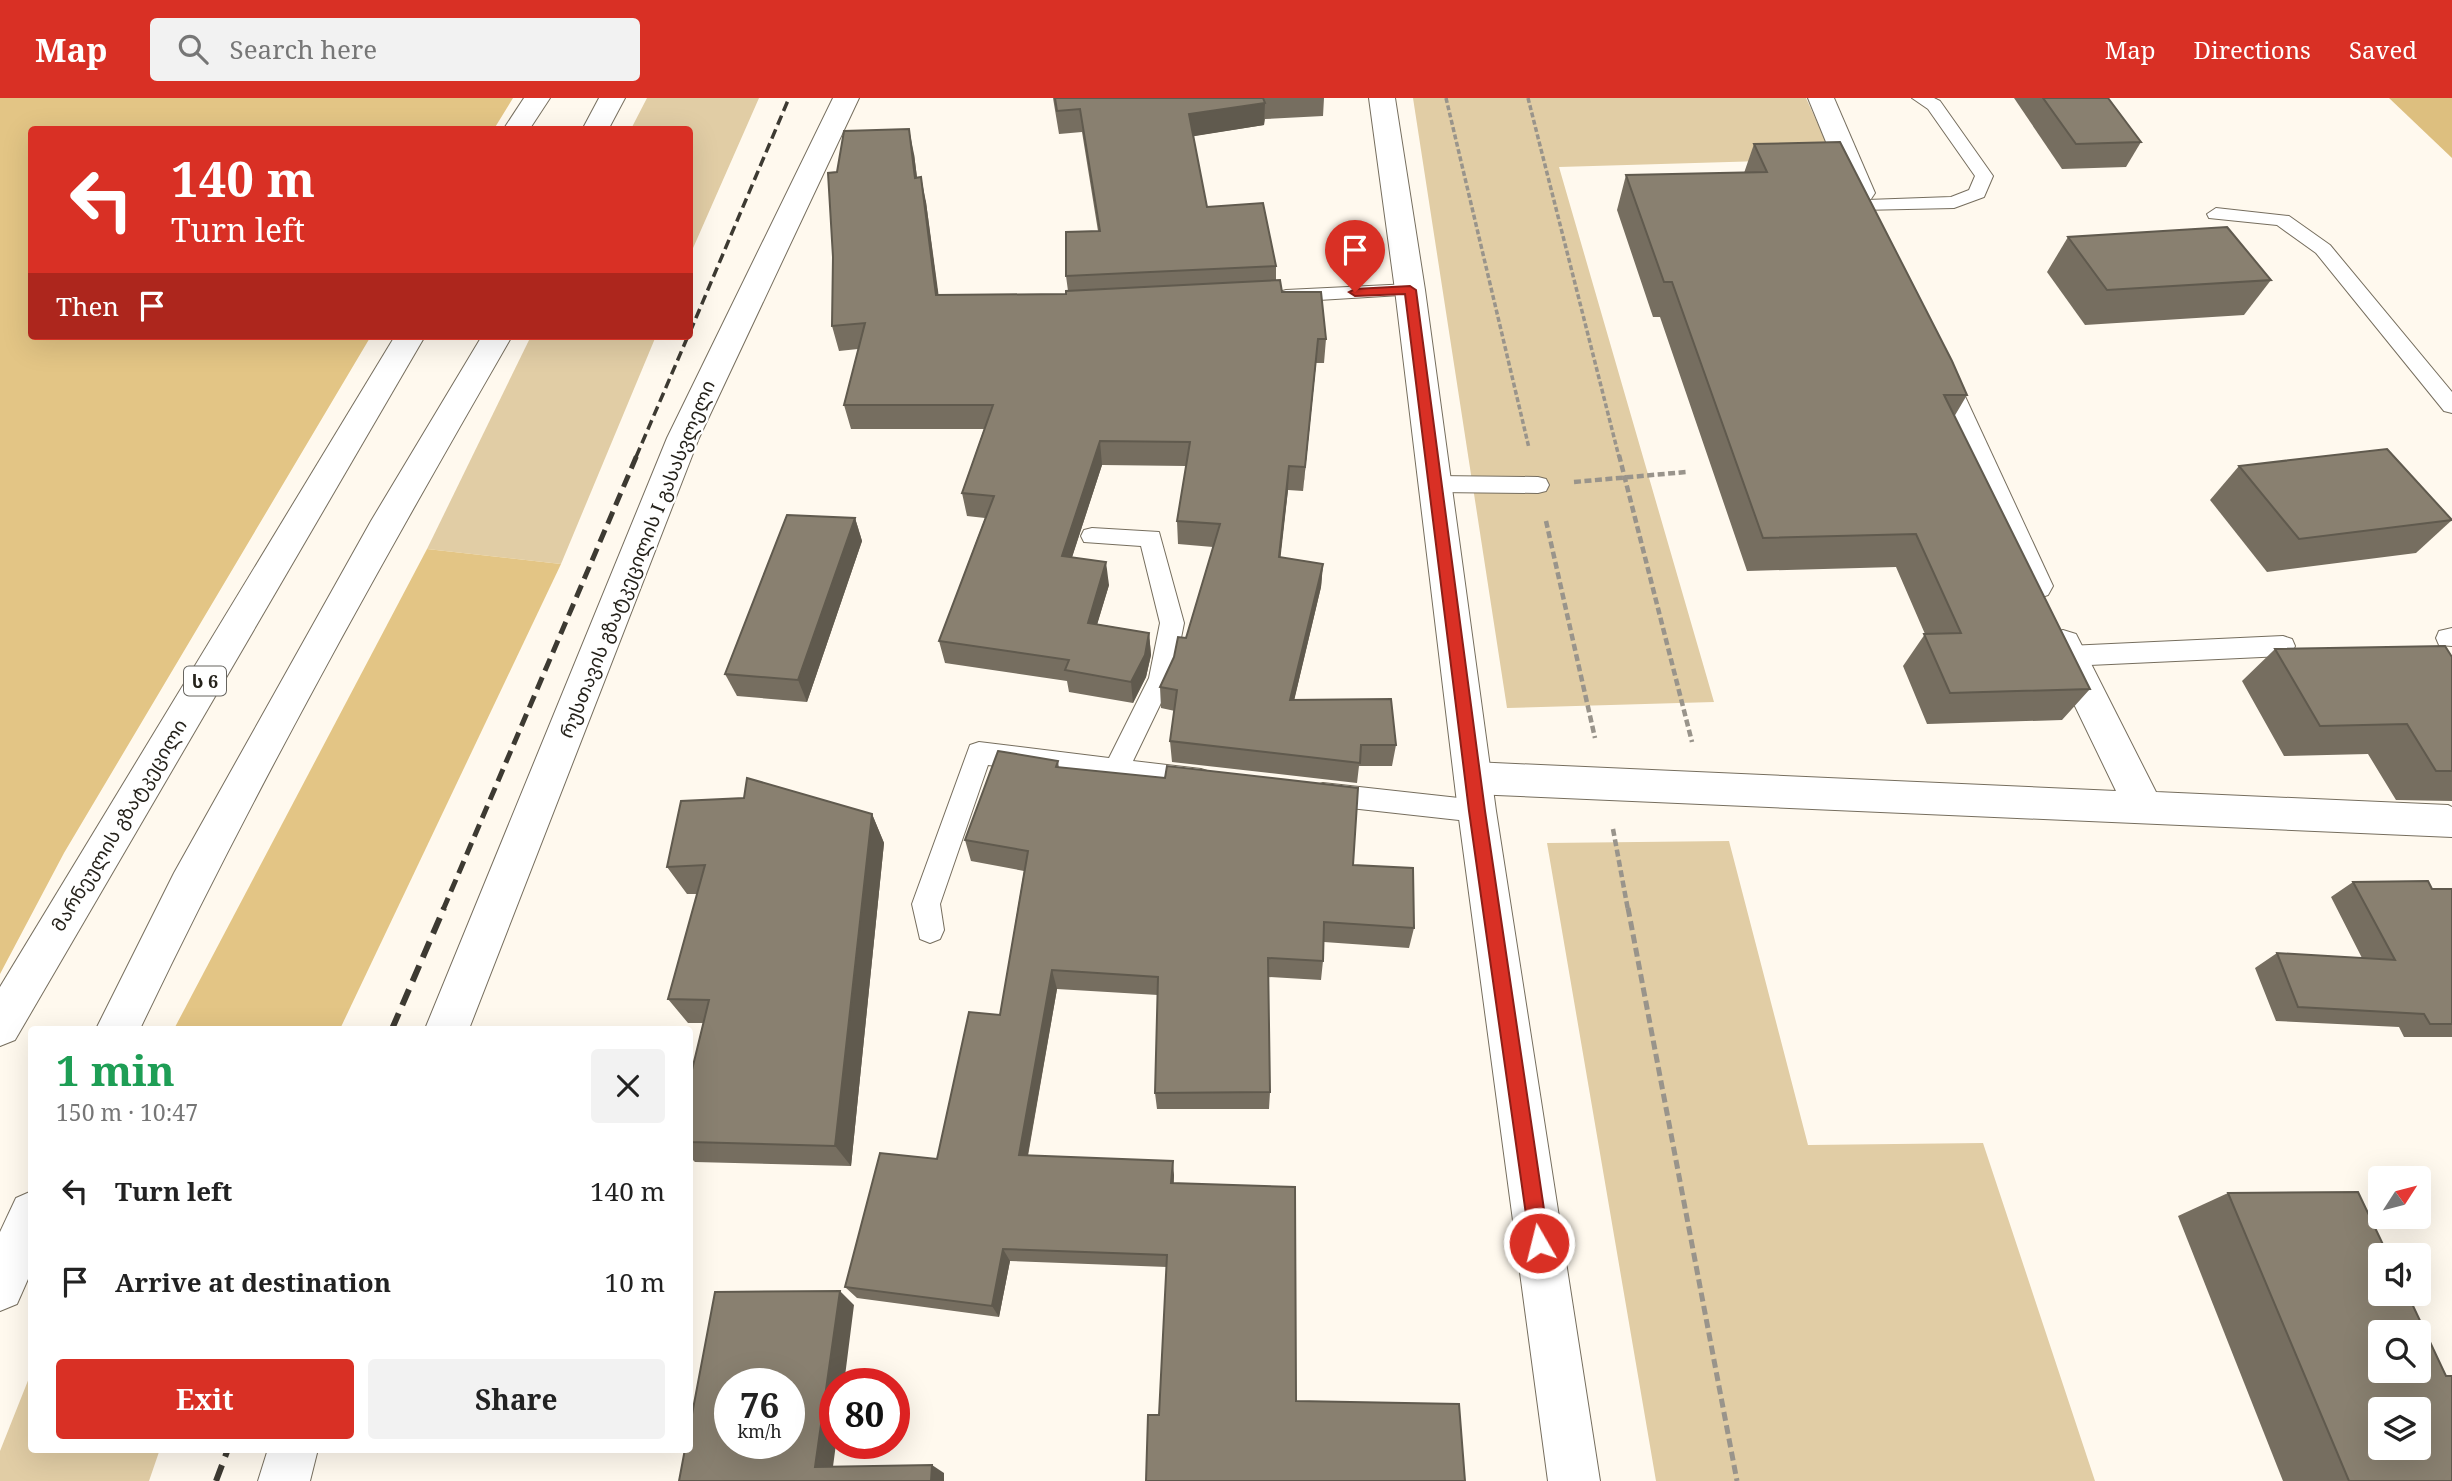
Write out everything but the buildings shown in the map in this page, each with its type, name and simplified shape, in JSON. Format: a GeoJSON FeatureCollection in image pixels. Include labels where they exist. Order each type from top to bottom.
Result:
{"type":"FeatureCollection","features":[{"type":"Feature","properties":{"kind":"main road"},"geometry":{"type":"LineString","coordinates":[[519,126],[537,98]]}},
{"type":"Feature","properties":{"kind":"main road"},"geometry":{"type":"LineString","coordinates":[[597,126],[612,98]]}},
{"type":"Feature","properties":{"kind":"main road","name":"რუსთავის გზატკეცილის I გასასვლელი"},"geometry":{"type":"LineString","coordinates":[[448,1026],[683,438],[846,98]]}},
{"type":"Feature","properties":{"kind":"main road"},"geometry":{"type":"LineString","coordinates":[[1382,98],[1436,484],[1475,795],[1574,1481]]}},
{"type":"Feature","properties":{"kind":"main road"},"geometry":{"type":"LineString","coordinates":[[1821,98],[1872,218]]}},
{"type":"Feature","properties":{"kind":"main road","name":"მარნეულის გზატკეცილი"},"geometry":{"type":"LineString","coordinates":[[0,1026],[408,340]]}},
{"type":"Feature","properties":{"kind":"main road"},"geometry":{"type":"LineString","coordinates":[[119,1026],[188,886],[383,530],[495,340]]}},
{"type":"Feature","properties":{"kind":"main road"},"geometry":{"type":"LineString","coordinates":[[1925,340],[2068,656],[2144,808]]}},
{"type":"Feature","properties":{"kind":"main road"},"geometry":{"type":"LineString","coordinates":[[1475,795],[1704,789],[2144,808],[2450,825]]}},
{"type":"Feature","properties":{"kind":"main road"},"geometry":{"type":"LineString","coordinates":[[0,1287],[28,1223]]}},
{"type":"Feature","properties":{"kind":"main road"},"geometry":{"type":"LineString","coordinates":[[284,1481],[292,1453]]}},
{"type":"Feature","properties":{"kind":"lane"},"geometry":{"type":"LineString","coordinates":[[1872,218],[1954,202],[1977,193],[1984,176],[1934,105],[1921,98]]}},
{"type":"Feature","properties":{"kind":"lane"},"geometry":{"type":"LineString","coordinates":[[2216,214],[2282,220],[2323,249],[2452,405]]}},
{"type":"Feature","properties":{"kind":"lane"},"geometry":{"type":"LineString","coordinates":[[1273,297],[1410,290]]}},
{"type":"Feature","properties":{"kind":"lane"},"geometry":{"type":"LineString","coordinates":[[1436,484],[1538,485]]}},
{"type":"Feature","properties":{"kind":"lane"},"geometry":{"type":"LineString","coordinates":[[1092,536],[1151,538],[1172,623],[1161,678],[1115,771]]}},
{"type":"Feature","properties":{"kind":"lane"},"geometry":{"type":"LineString","coordinates":[[2068,656],[2283,646]]}},
{"type":"Feature","properties":{"kind":"lane"},"geometry":{"type":"LineString","coordinates":[[930,930],[926,904],[979,753],[1222,783]]}},
{"type":"Feature","properties":{"kind":"lane"},"geometry":{"type":"LineString","coordinates":[[1303,792],[1475,795]]}},
{"type":"Feature","properties":{"kind":"path"},"geometry":{"type":"LineString","coordinates":[[1528,98],[1704,789]]}},
{"type":"Feature","properties":{"kind":"path"},"geometry":{"type":"LineString","coordinates":[[1538,485],[1686,472]]}},
{"type":"Feature","properties":{"kind":"shaded area"},"geometry":{"type":"Polygon","coordinates":[[[0,98],[513,98],[496,126],[28,126],[28,340],[369,340],[64,853],[0,974],[0,98]]]}},
{"type":"Feature","properties":{"kind":"shaded area"},"geometry":{"type":"Polygon","coordinates":[[[647,98],[759,98],[693,248],[693,126],[633,126],[647,98]]]}},
{"type":"Feature","properties":{"kind":"shaded area"},"geometry":{"type":"Polygon","coordinates":[[[1413,98],[1806,98],[1834,159],[1559,167],[1714,702],[1507,708],[1413,98]]]}},
{"type":"Feature","properties":{"kind":"shaded area"},"geometry":{"type":"Polygon","coordinates":[[[2389,98],[2452,98],[2452,158],[2389,98]]]}},
{"type":"Feature","properties":{"kind":"shaded area"},"geometry":{"type":"Polygon","coordinates":[[[529,340],[654,340],[561,564],[427,549],[529,340]]]}},
{"type":"Feature","properties":{"kind":"shaded area"},"geometry":{"type":"Polygon","coordinates":[[[427,549],[561,564],[341,1026],[176,1026],[427,549]]]}},
{"type":"Feature","properties":{"kind":"shaded area"},"geometry":{"type":"Polygon","coordinates":[[[1729,841],[1808,1145],[1983,1143],[2095,1481],[1656,1481],[1547,843],[1729,841]]]}},
{"type":"Feature","properties":{"kind":"shaded area"},"geometry":{"type":"Polygon","coordinates":[[[28,1381],[28,1453],[159,1453],[149,1481],[0,1481],[0,1451],[28,1381]]]}},
{"type":"Feature","properties":{"kind":"railway"},"geometry":{"type":"LineString","coordinates":[[693,325],[789,98]]}},
{"type":"Feature","properties":{"kind":"railway"},"geometry":{"type":"LineString","coordinates":[[636,457],[686,340]]}},
{"type":"Feature","properties":{"kind":"railway"},"geometry":{"type":"LineString","coordinates":[[443,910],[637,455]]}},
{"type":"Feature","properties":{"kind":"railway"},"geometry":{"type":"LineString","coordinates":[[393,1026],[444,908]]}},
{"type":"Feature","properties":{"kind":"railway"},"geometry":{"type":"LineString","coordinates":[[216,1481],[226,1453]]}},
{"type":"Feature","properties":{"kind":"route"},"geometry":{"type":"LineString","coordinates":[[1355,292],[1410,290],[1477,811],[1539,1243]]}}]}
